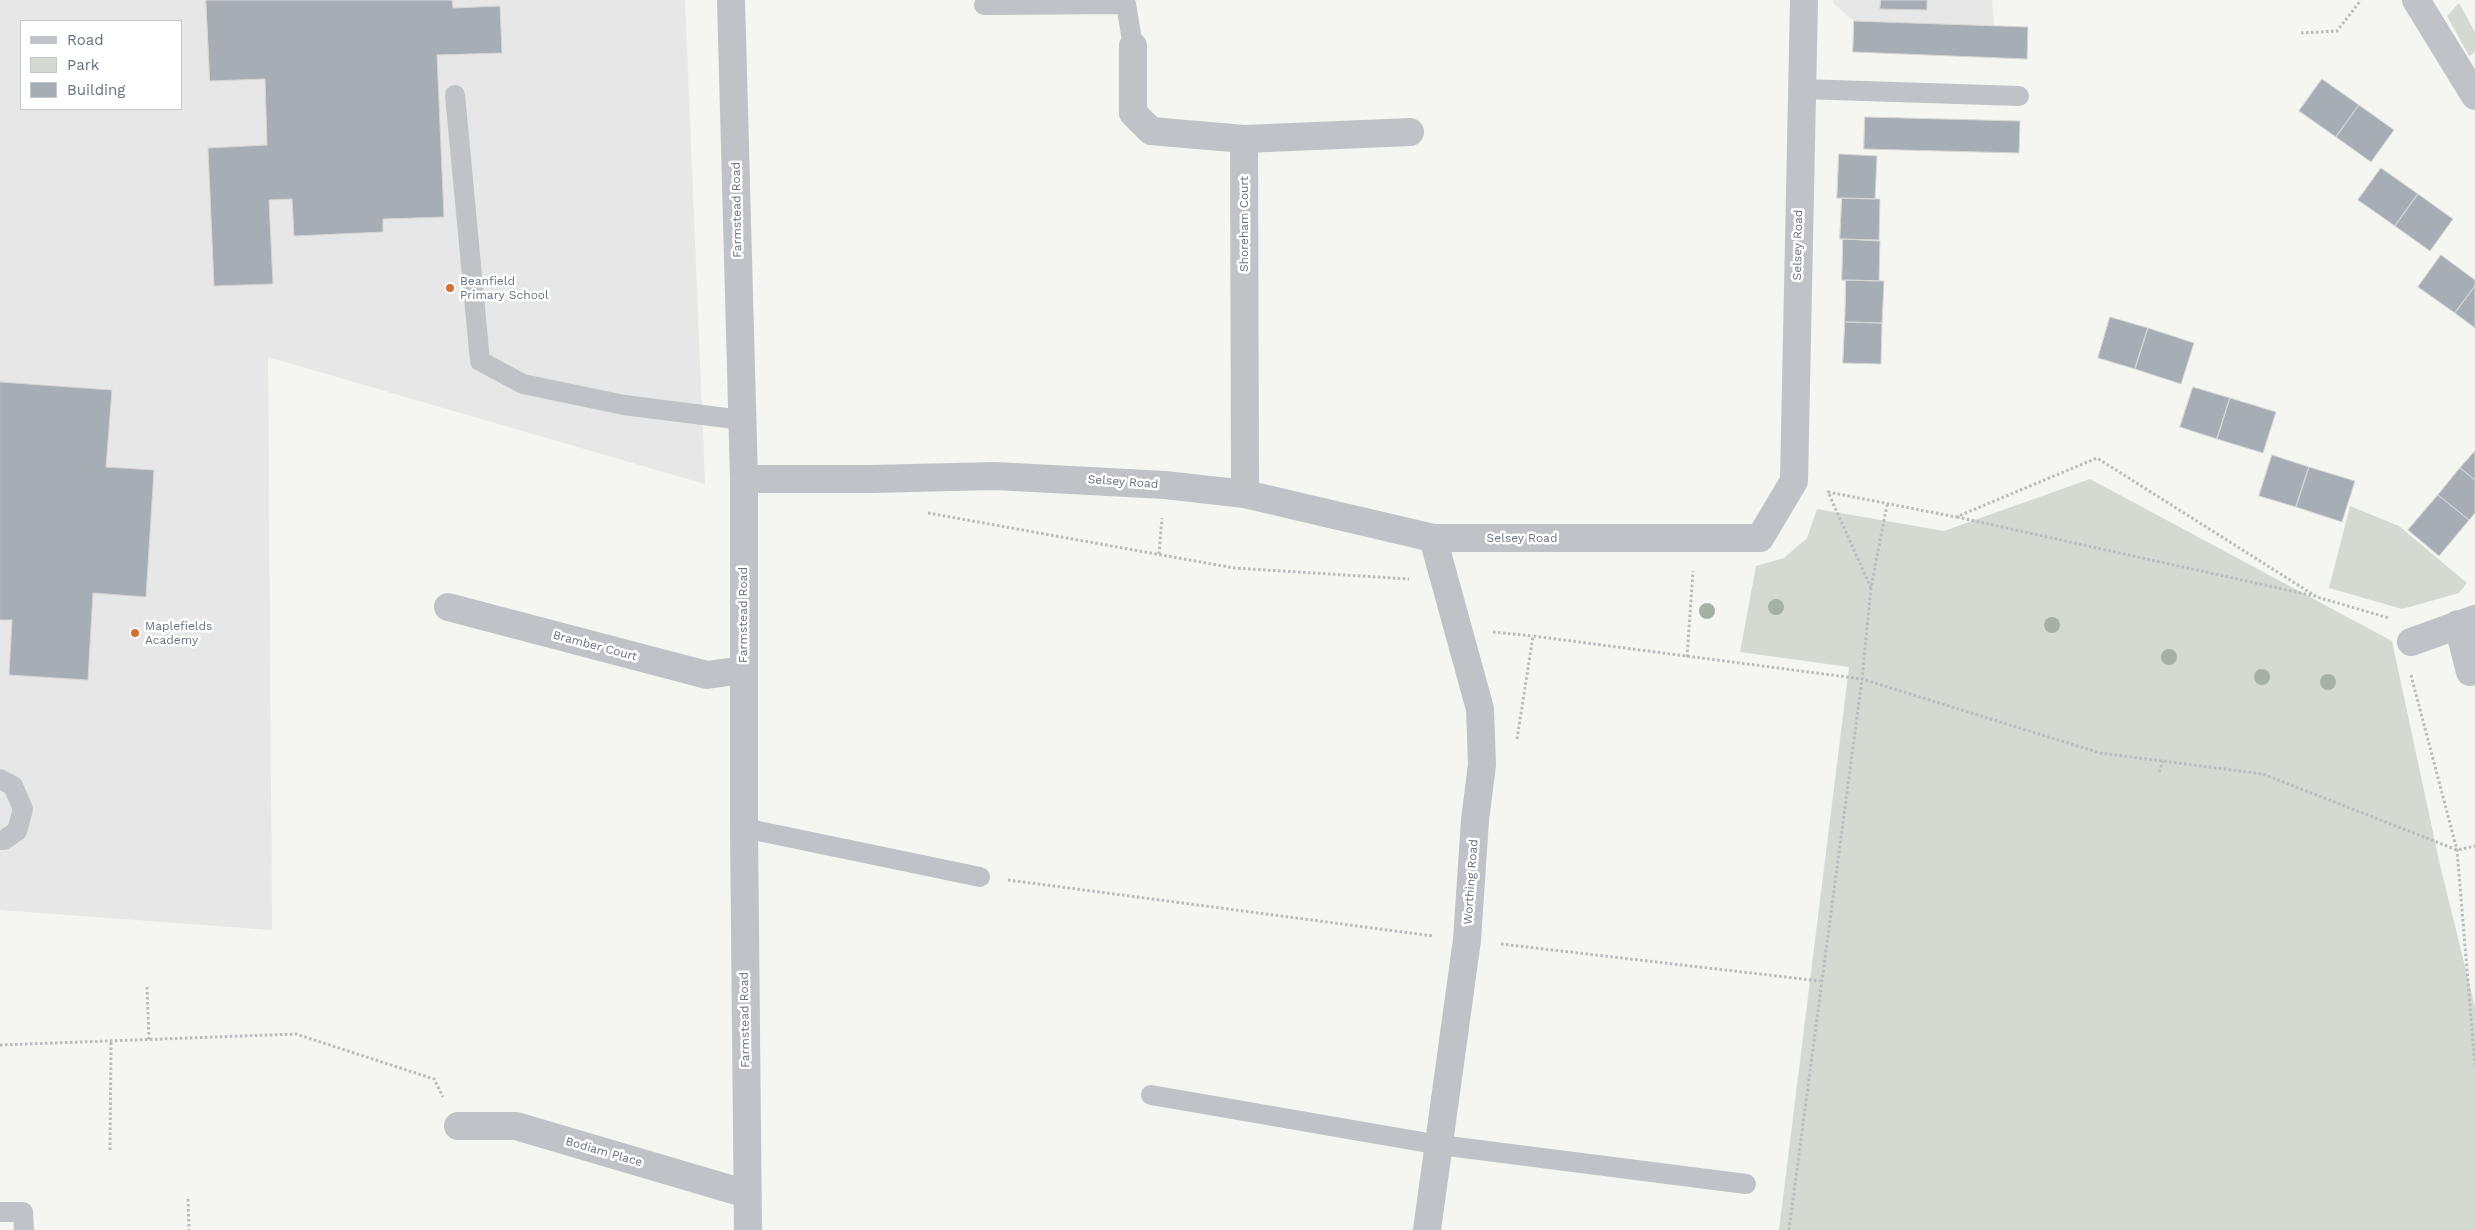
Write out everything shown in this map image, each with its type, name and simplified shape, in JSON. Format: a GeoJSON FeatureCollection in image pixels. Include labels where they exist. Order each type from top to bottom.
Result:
{"type":"FeatureCollection","features":[{"type":"Feature","properties":{"kind":"street","name":"Farmstead Road"},"geometry":{"type":"LineString","coordinates":[[731,0],[744,479],[743,670],[748,1230]]}},
{"type":"Feature","properties":{"kind":"street","name":"Selsey Road"},"geometry":{"type":"LineString","coordinates":[[744,479],[871,479],[995,476],[1165,485],[1246,494],[1433,538],[1760,538],[1794,481],[1804,0]]}},
{"type":"Feature","properties":{"kind":"street"},"geometry":{"type":"LineString","coordinates":[[2416,0],[2475,96]]}},
{"type":"Feature","properties":{"kind":"street"},"geometry":{"type":"LineString","coordinates":[[1133,46],[1133,113],[1151,131],[1244,139],[1410,132]]}},
{"type":"Feature","properties":{"kind":"street","name":"Shoreham Court"},"geometry":{"type":"LineString","coordinates":[[1244,139],[1246,494]]}},
{"type":"Feature","properties":{"kind":"street","name":"Worthing Road"},"geometry":{"type":"LineString","coordinates":[[1427,1230],[1467,940],[1475,820],[1482,765],[1480,709],[1433,538]]}},
{"type":"Feature","properties":{"kind":"street","name":"Bramber Court"},"geometry":{"type":"LineString","coordinates":[[448,607],[707,675],[743,670]]}},
{"type":"Feature","properties":{"kind":"street"},"geometry":{"type":"LineString","coordinates":[[2403,631],[2466,621],[2470,672]]}},
{"type":"Feature","properties":{"kind":"street","name":"Bodiam Place"},"geometry":{"type":"LineString","coordinates":[[458,1126],[516,1126],[747,1194]]}},
{"type":"Feature","properties":{"kind":"lane"},"geometry":{"type":"LineString","coordinates":[[984,5],[1126,4],[1133,46]]}},
{"type":"Feature","properties":{"kind":"lane"},"geometry":{"type":"LineString","coordinates":[[1802,89],[2019,96]]}},
{"type":"Feature","properties":{"kind":"lane"},"geometry":{"type":"LineString","coordinates":[[455,95],[480,361],[522,384],[624,405],[742,420]]}},
{"type":"Feature","properties":{"kind":"lane"},"geometry":{"type":"LineString","coordinates":[[0,779],[13,786],[23,808],[17,830],[4,840],[0,840]]}},
{"type":"Feature","properties":{"kind":"lane"},"geometry":{"type":"LineString","coordinates":[[744,828],[980,877]]}},
{"type":"Feature","properties":{"kind":"lane"},"geometry":{"type":"LineString","coordinates":[[1151,1095],[1440,1145],[1746,1184]]}},
{"type":"Feature","properties":{"kind":"lane"},"geometry":{"type":"LineString","coordinates":[[0,1212],[23,1212],[24,1230]]}},
{"type":"Feature","properties":{"kind":"path"},"geometry":{"type":"LineString","coordinates":[[2301,33],[2337,31],[2362,0]]}},
{"type":"Feature","properties":{"kind":"path"},"geometry":{"type":"LineString","coordinates":[[1956,517],[2097,458],[2317,597]]}},
{"type":"Feature","properties":{"kind":"path"},"geometry":{"type":"LineString","coordinates":[[1871,588],[1828,492],[1956,517],[2317,597],[2403,631]]}},
{"type":"Feature","properties":{"kind":"path"},"geometry":{"type":"LineString","coordinates":[[1789,1230],[1820,981],[1862,678],[1871,588],[1887,505]]}},
{"type":"Feature","properties":{"kind":"path"},"geometry":{"type":"LineString","coordinates":[[924,512],[1234,568],[1395,580],[1444,579]]}},
{"type":"Feature","properties":{"kind":"path"},"geometry":{"type":"LineString","coordinates":[[1688,657],[1696,538]]}},
{"type":"Feature","properties":{"kind":"path"},"geometry":{"type":"LineString","coordinates":[[1516,748],[1532,636],[1862,678],[2100,753],[2263,774],[2457,850],[2475,846]]}},
{"type":"Feature","properties":{"kind":"path"},"geometry":{"type":"LineString","coordinates":[[2410,672],[2457,850],[2475,1065]]}},
{"type":"Feature","properties":{"kind":"path"},"geometry":{"type":"LineString","coordinates":[[2159,772],[2163,761]]}},
{"type":"Feature","properties":{"kind":"path"},"geometry":{"type":"LineString","coordinates":[[980,877],[1467,940],[1820,981]]}},
{"type":"Feature","properties":{"kind":"path"},"geometry":{"type":"LineString","coordinates":[[147,987],[150,1040]]}},
{"type":"Feature","properties":{"kind":"path"},"geometry":{"type":"LineString","coordinates":[[0,1045],[296,1034],[434,1079],[458,1126]]}},
{"type":"Feature","properties":{"kind":"path"},"geometry":{"type":"LineString","coordinates":[[110,1150],[111,1040]]}},
{"type":"Feature","properties":{"kind":"path"},"geometry":{"type":"LineString","coordinates":[[188,1199],[188,1230]]}},
{"type":"Feature","properties":{"kind":"shaded area"},"geometry":{"type":"Polygon","coordinates":[[[0,0],[685,0],[705,484],[268,357],[272,930],[0,910],[0,0]]]}},
{"type":"Feature","properties":{"kind":"shaded area"},"geometry":{"type":"Polygon","coordinates":[[[1833,0],[1992,0],[1994,26],[1854,21],[1833,3],[1833,0]]]}},
{"type":"Feature","properties":{"kind":"green space"},"geometry":{"type":"Polygon","coordinates":[[[2459,3],[2475,32],[2475,52],[2469,56],[2447,16],[2459,3]]]}},
{"type":"Feature","properties":{"kind":"green space"},"geometry":{"type":"Polygon","coordinates":[[[2090,479],[2392,641],[2440,865],[2475,1007],[2475,1230],[1779,1230],[1849,667],[1740,652],[1756,566],[1784,558],[1807,538],[1817,509],[1944,531],[2090,479]]]}},
{"type":"Feature","properties":{"kind":"green space"},"geometry":{"type":"Polygon","coordinates":[[[2350,506],[2399,526],[2467,583],[2459,593],[2402,609],[2329,588],[2350,506]]]}},
{"type":"Feature","properties":{"kind":"building"},"geometry":{"type":"Polygon","coordinates":[[[206,0],[452,0],[453,8],[500,6],[502,53],[437,55],[444,217],[383,219],[383,232],[294,236],[292,199],[269,200],[273,284],[214,286],[208,148],[267,145],[265,79],[210,81],[206,0]]]}},
{"type":"Feature","properties":{"kind":"building"},"geometry":{"type":"Polygon","coordinates":[[[1881,0],[1927,0],[1927,10],[1880,9],[1881,0]]]}},
{"type":"Feature","properties":{"kind":"building"},"geometry":{"type":"Polygon","coordinates":[[[1854,21],[2028,27],[2027,59],[1853,52],[1854,21]]]}},
{"type":"Feature","properties":{"kind":"building"},"geometry":{"type":"Polygon","coordinates":[[[2322,79],[2359,105],[2336,137],[2299,111],[2322,79]]]}},
{"type":"Feature","properties":{"kind":"building"},"geometry":{"type":"Polygon","coordinates":[[[2359,105],[2394,130],[2371,162],[2336,137],[2359,105]]]}},
{"type":"Feature","properties":{"kind":"building"},"geometry":{"type":"Polygon","coordinates":[[[1865,117],[2020,121],[2019,153],[1864,149],[1865,117]]]}},
{"type":"Feature","properties":{"kind":"building"},"geometry":{"type":"Polygon","coordinates":[[[1839,154],[1877,156],[1875,199],[1837,198],[1839,154]]]}},
{"type":"Feature","properties":{"kind":"building"},"geometry":{"type":"Polygon","coordinates":[[[2381,168],[2418,194],[2395,226],[2358,200],[2381,168]]]}},
{"type":"Feature","properties":{"kind":"building"},"geometry":{"type":"Polygon","coordinates":[[[2418,194],[2453,219],[2430,251],[2395,226],[2418,194]]]}},
{"type":"Feature","properties":{"kind":"building"},"geometry":{"type":"Polygon","coordinates":[[[1842,198],[1880,199],[1879,240],[1840,239],[1842,198]]]}},
{"type":"Feature","properties":{"kind":"building"},"geometry":{"type":"Polygon","coordinates":[[[1843,239],[1880,241],[1879,281],[1842,280],[1843,239]]]}},
{"type":"Feature","properties":{"kind":"building"},"geometry":{"type":"Polygon","coordinates":[[[2441,255],[2475,280],[2475,286],[2455,313],[2418,287],[2441,255]]]}},
{"type":"Feature","properties":{"kind":"building"},"geometry":{"type":"Polygon","coordinates":[[[1846,280],[1884,281],[1882,323],[1845,322],[1846,280]]]}},
{"type":"Feature","properties":{"kind":"building"},"geometry":{"type":"Polygon","coordinates":[[[2475,286],[2475,328],[2455,313],[2475,286]]]}},
{"type":"Feature","properties":{"kind":"building"},"geometry":{"type":"Polygon","coordinates":[[[2110,317],[2148,328],[2135,369],[2098,358],[2110,317]]]}},
{"type":"Feature","properties":{"kind":"building"},"geometry":{"type":"Polygon","coordinates":[[[1845,322],[1882,323],[1881,364],[1843,363],[1845,322]]]}},
{"type":"Feature","properties":{"kind":"building"},"geometry":{"type":"Polygon","coordinates":[[[2148,328],[2194,343],[2181,384],[2135,369],[2148,328]]]}},
{"type":"Feature","properties":{"kind":"building"},"geometry":{"type":"Polygon","coordinates":[[[0,382],[112,390],[106,467],[154,470],[146,597],[93,593],[88,680],[9,675],[12,620],[0,620],[0,382]]]}},
{"type":"Feature","properties":{"kind":"building"},"geometry":{"type":"Polygon","coordinates":[[[2193,387],[2230,398],[2217,439],[2180,427],[2193,387]]]}},
{"type":"Feature","properties":{"kind":"building"},"geometry":{"type":"Polygon","coordinates":[[[2230,398],[2276,412],[2263,453],[2217,439],[2230,398]]]}},
{"type":"Feature","properties":{"kind":"building"},"geometry":{"type":"Polygon","coordinates":[[[2475,451],[2475,480],[2460,468],[2475,451]]]}},
{"type":"Feature","properties":{"kind":"building"},"geometry":{"type":"Polygon","coordinates":[[[2272,455],[2309,467],[2296,507],[2259,496],[2272,455]]]}},
{"type":"Feature","properties":{"kind":"building"},"geometry":{"type":"Polygon","coordinates":[[[2309,467],[2355,481],[2342,522],[2296,507],[2309,467]]]}},
{"type":"Feature","properties":{"kind":"building"},"geometry":{"type":"Polygon","coordinates":[[[2460,468],[2475,480],[2475,513],[2469,520],[2438,495],[2460,468]]]}},
{"type":"Feature","properties":{"kind":"building"},"geometry":{"type":"Polygon","coordinates":[[[2438,495],[2469,520],[2439,556],[2408,530],[2438,495]]]}},
{"type":"Feature","properties":{"kind":"place","name":"Beanfield Primary School"},"geometry":{"type":"Point","coordinates":[450,288]}},
{"type":"Feature","properties":{"kind":"place","name":"Maplefields Academy"},"geometry":{"type":"Point","coordinates":[135,633]}}]}
